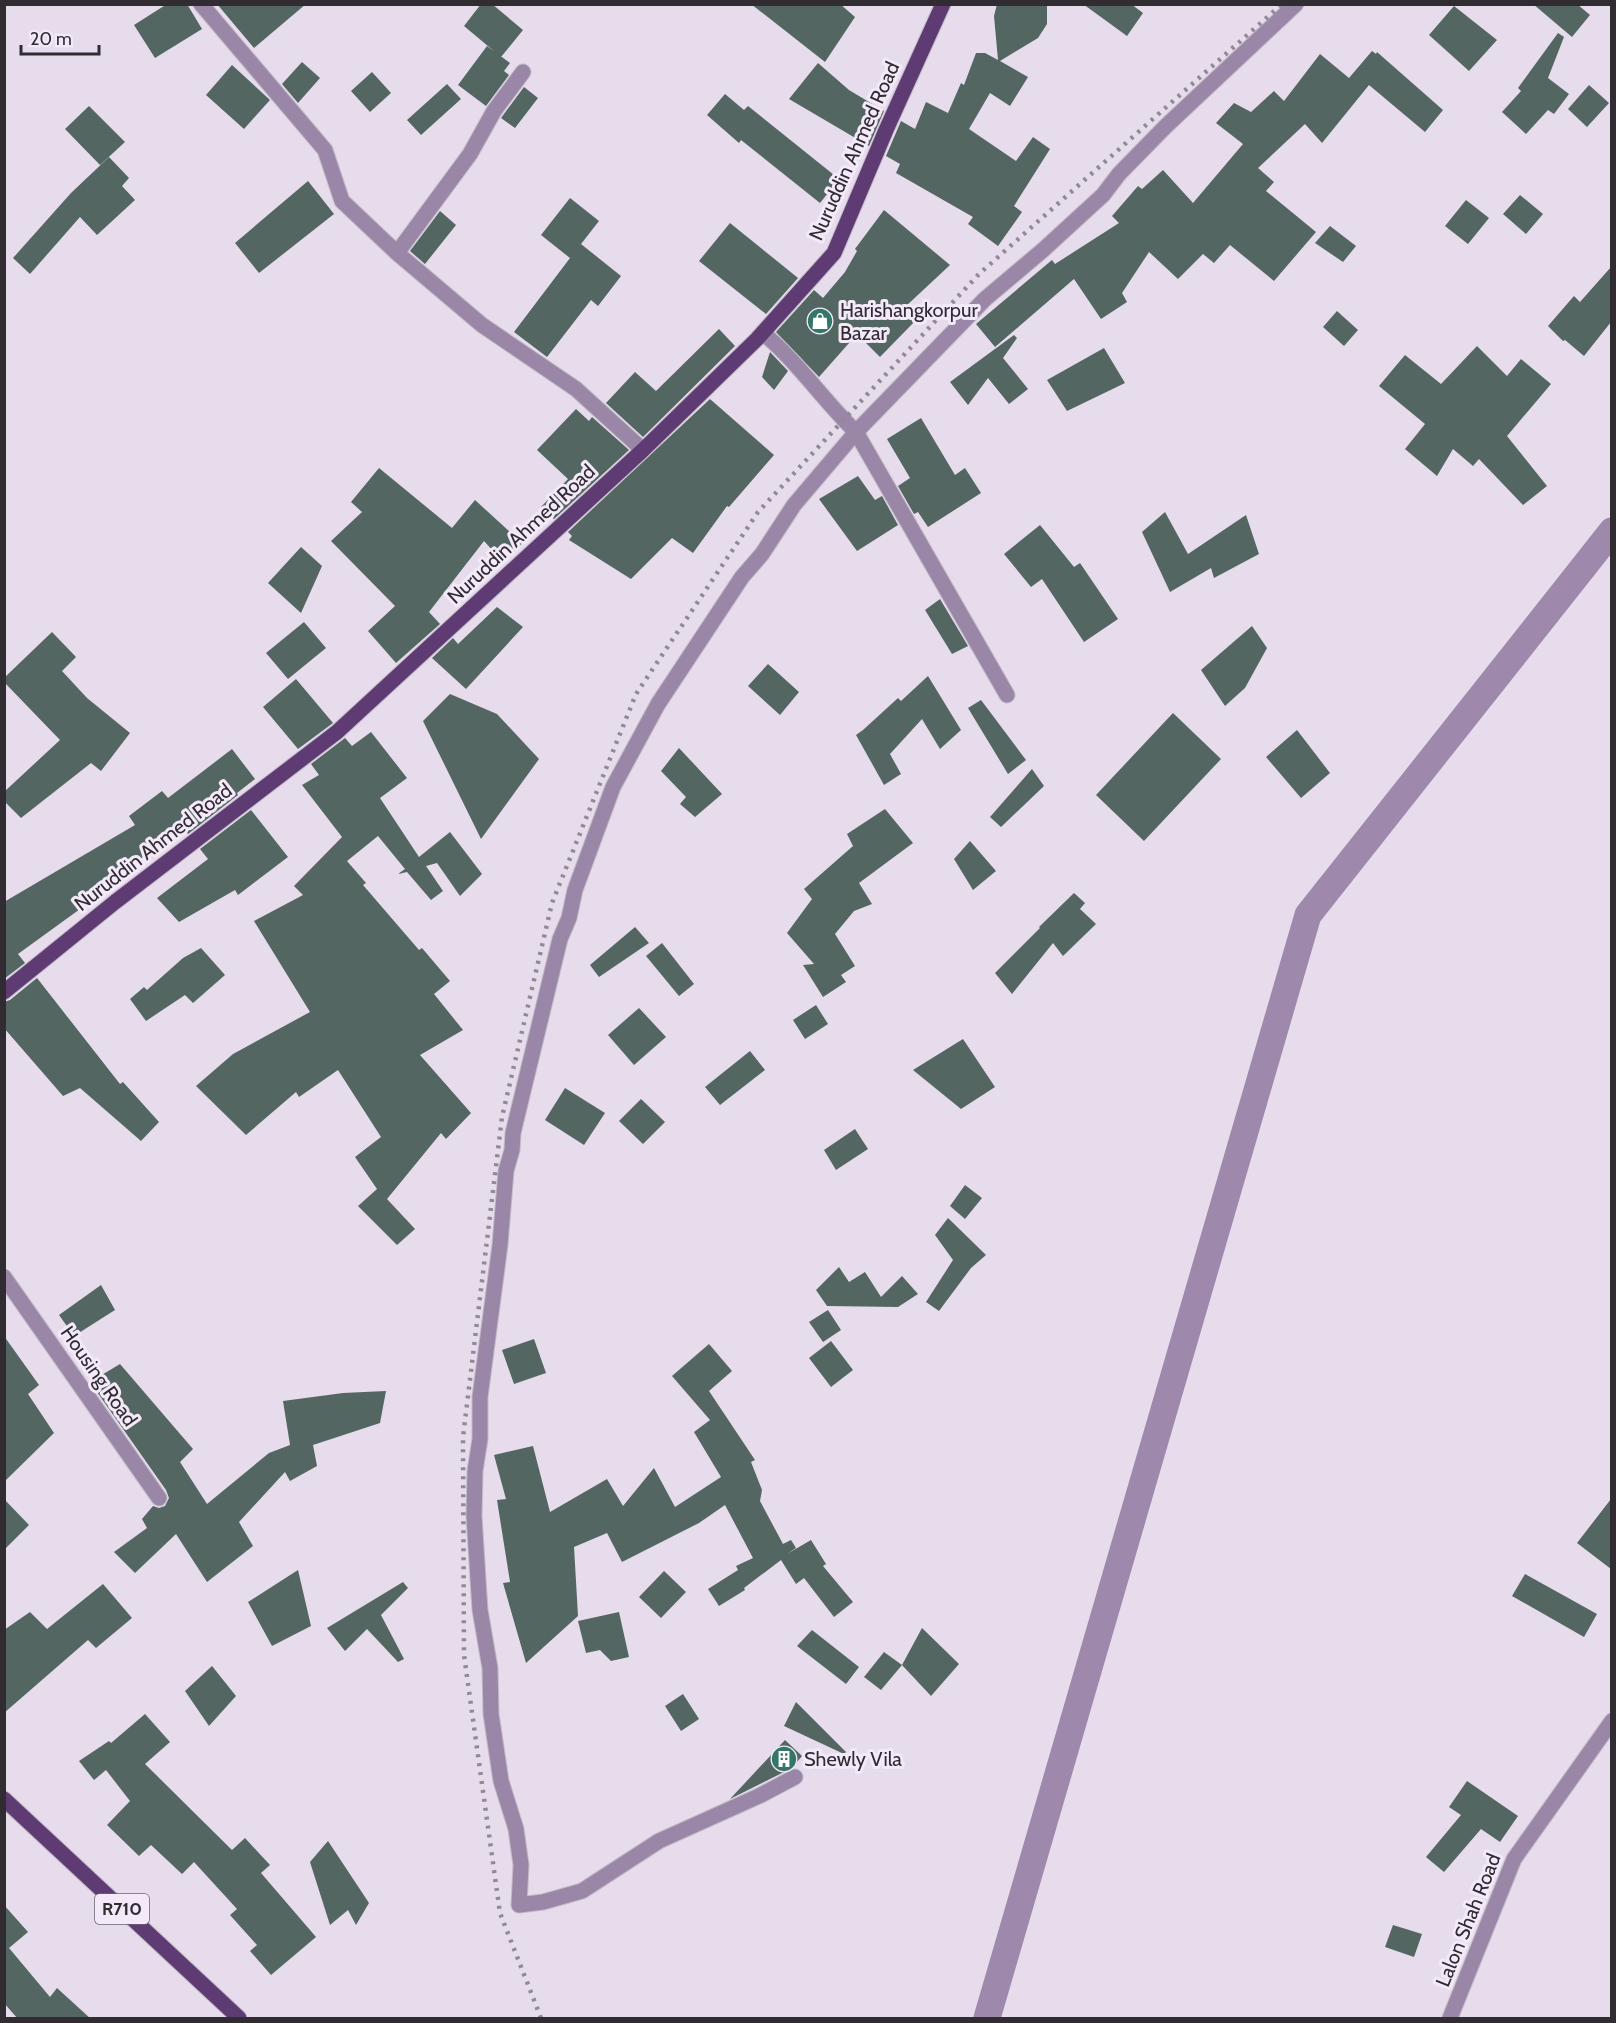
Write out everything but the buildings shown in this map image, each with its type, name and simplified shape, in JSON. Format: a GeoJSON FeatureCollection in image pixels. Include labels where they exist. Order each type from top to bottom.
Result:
{"type":"FeatureCollection","features":[{"type":"Feature","properties":{"kind":"main road","name":"Nuruddin Ahmed Road"},"geometry":{"type":"LineString","coordinates":[[4,992],[115,902],[336,732],[643,450],[763,333],[834,253],[943,4]]}},
{"type":"Feature","properties":{"kind":"main road","name":"R710"},"geometry":{"type":"LineString","coordinates":[[4,1799],[239,2019]]}},
{"type":"Feature","properties":{"kind":"street"},"geometry":{"type":"LineString","coordinates":[[201,4],[325,150],[342,201],[397,253],[482,326],[576,389],[643,450]]}},
{"type":"Feature","properties":{"kind":"street"},"geometry":{"type":"LineString","coordinates":[[795,1777],[759,1796],[659,1841],[582,1892],[543,1902],[519,1905],[520,1856],[516,1829],[499,1771],[491,1714],[490,1668],[480,1610],[474,1516],[475,1471],[480,1439],[480,1398],[500,1245],[506,1171],[560,939],[575,890],[613,788],[658,704],[742,577],[762,554],[794,505],[856,432],[985,299],[1103,195],[1119,174],[1166,126],[1296,4]]}},
{"type":"Feature","properties":{"kind":"street"},"geometry":{"type":"LineString","coordinates":[[397,253],[470,154],[494,111],[523,72]]}},
{"type":"Feature","properties":{"kind":"street"},"geometry":{"type":"LineString","coordinates":[[763,333],[779,346],[856,432],[1007,695]]}},
{"type":"Feature","properties":{"kind":"street","name":"Housing Road"},"geometry":{"type":"LineString","coordinates":[[4,1277],[159,1498]]}},
{"type":"Feature","properties":{"kind":"street","name":"Lalon Shah Road"},"geometry":{"type":"LineString","coordinates":[[1450,2019],[1514,1858],[1611,1721]]}},
{"type":"Feature","properties":{"kind":"waterway"},"geometry":{"type":"LineString","coordinates":[[987,2018],[1308,915],[1612,531]]}},
{"type":"Feature","properties":{"kind":"railway"},"geometry":{"type":"LineString","coordinates":[[541,2018],[500,1913],[464,1655],[463,1437],[502,1117],[552,903],[636,694],[758,512],[979,274],[1282,4]]}},
{"type":"Feature","properties":{"kind":"place","name":"Harishangkorpur Bazar"},"geometry":{"type":"Point","coordinates":[820,321]}},
{"type":"Feature","properties":{"kind":"place","name":"Shewly Vila"},"geometry":{"type":"Point","coordinates":[784,1759]}}]}
